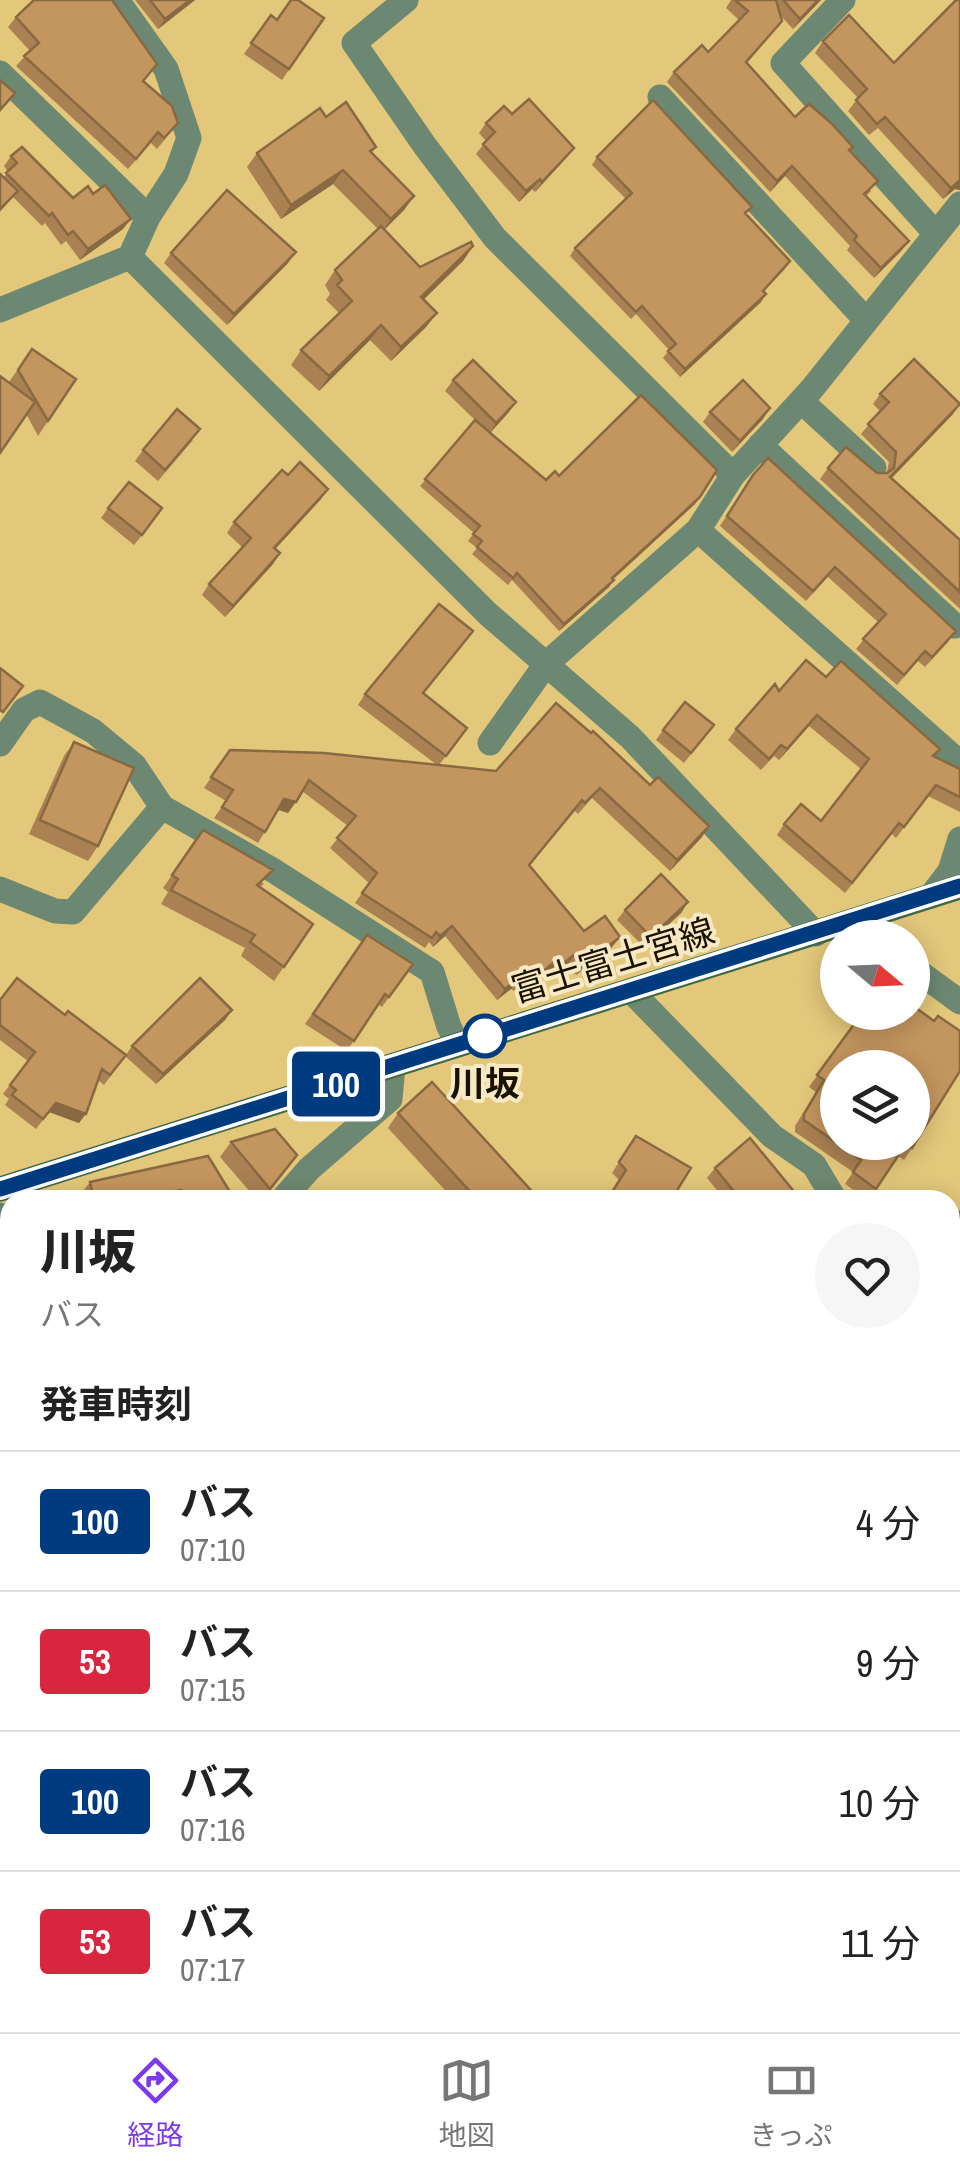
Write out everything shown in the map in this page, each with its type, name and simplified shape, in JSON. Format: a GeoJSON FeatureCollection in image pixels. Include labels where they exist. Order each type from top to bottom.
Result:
{"type":"FeatureCollection","features":[{"type":"Feature","properties":{"kind":"main road","name":"富士富士宮線"},"geometry":{"type":"LineString","coordinates":[[856,920],[960,886]]}},
{"type":"Feature","properties":{"kind":"main road","name":"富士富士宮線"},"geometry":{"type":"LineString","coordinates":[[0,1189],[820,933]]}},
{"type":"Feature","properties":{"kind":"street"},"geometry":{"type":"LineString","coordinates":[[0,310],[130,256],[148,217],[176,174],[189,138],[166,69],[117,0]]}},
{"type":"Feature","properties":{"kind":"street"},"geometry":{"type":"LineString","coordinates":[[406,0],[354,43],[424,146],[495,238],[733,475]]}},
{"type":"Feature","properties":{"kind":"street"},"geometry":{"type":"LineString","coordinates":[[844,0],[784,63],[935,234]]}},
{"type":"Feature","properties":{"kind":"street"},"geometry":{"type":"LineString","coordinates":[[0,73],[148,217]]}},
{"type":"Feature","properties":{"kind":"street"},"geometry":{"type":"LineString","coordinates":[[660,97],[866,320]]}},
{"type":"Feature","properties":{"kind":"street"},"geometry":{"type":"LineString","coordinates":[[490,743],[546,664],[698,530],[733,475],[801,401],[960,204]]}},
{"type":"Feature","properties":{"kind":"street"},"geometry":{"type":"LineString","coordinates":[[130,256],[488,614],[630,737],[816,934]]}},
{"type":"Feature","properties":{"kind":"street"},"geometry":{"type":"LineString","coordinates":[[801,401],[874,468]]}},
{"type":"Feature","properties":{"kind":"street"},"geometry":{"type":"LineString","coordinates":[[760,445],[955,626]]}},
{"type":"Feature","properties":{"kind":"street"},"geometry":{"type":"LineString","coordinates":[[698,530],[960,762]]}},
{"type":"Feature","properties":{"kind":"street"},"geometry":{"type":"LineString","coordinates":[[0,744],[24,710],[40,702],[93,731],[134,765],[162,807],[271,869],[432,972],[458,1044]]}},
{"type":"Feature","properties":{"kind":"street"},"geometry":{"type":"LineString","coordinates":[[0,889],[56,911],[73,912],[162,807]]}},
{"type":"Feature","properties":{"kind":"street"},"geometry":{"type":"LineString","coordinates":[[931,896],[950,871],[960,838]]}},
{"type":"Feature","properties":{"kind":"street"},"geometry":{"type":"LineString","coordinates":[[930,980],[960,1002]]}},
{"type":"Feature","properties":{"kind":"street"},"geometry":{"type":"LineString","coordinates":[[631,991],[772,1136],[814,1165],[829,1190]]}},
{"type":"Feature","properties":{"kind":"street"},"geometry":{"type":"LineString","coordinates":[[291,1190],[390,1099],[393,1066]]}},
{"type":"Feature","properties":{"kind":"building"},"geometry":{"type":"Polygon","coordinates":[[[34,0],[112,0],[157,64],[143,81],[172,106],[178,123],[164,138],[158,132],[136,159],[24,56],[39,43],[16,17],[34,0]]]}},
{"type":"Feature","properties":{"kind":"building"},"geometry":{"type":"Polygon","coordinates":[[[150,0],[190,0],[165,19],[150,0]]]}},
{"type":"Feature","properties":{"kind":"building"},"geometry":{"type":"Polygon","coordinates":[[[291,0],[298,0],[324,18],[289,69],[251,43],[271,15],[277,20],[291,0]]]}},
{"type":"Feature","properties":{"kind":"building"},"geometry":{"type":"Polygon","coordinates":[[[735,0],[776,0],[782,21],[746,62],[795,117],[809,104],[831,123],[853,147],[849,150],[878,181],[864,194],[909,241],[881,268],[792,166],[777,181],[674,72],[702,45],[708,52],[748,11],[735,0]]]}},
{"type":"Feature","properties":{"kind":"building"},"geometry":{"type":"Polygon","coordinates":[[[783,0],[818,0],[800,19],[783,0]]]}},
{"type":"Feature","properties":{"kind":"building"},"geometry":{"type":"Polygon","coordinates":[[[960,0],[960,180],[951,188],[885,117],[877,124],[856,100],[867,89],[823,41],[849,15],[894,63],[960,0]]]}},
{"type":"Feature","properties":{"kind":"building"},"geometry":{"type":"Polygon","coordinates":[[[0,80],[15,93],[0,110],[0,80]]]}},
{"type":"Feature","properties":{"kind":"building"},"geometry":{"type":"Polygon","coordinates":[[[529,99],[574,148],[542,182],[540,179],[526,191],[483,144],[495,132],[486,123],[504,106],[512,114],[529,99]]]}},
{"type":"Feature","properties":{"kind":"building"},"geometry":{"type":"Polygon","coordinates":[[[653,100],[752,207],[745,213],[790,261],[763,291],[766,294],[685,369],[668,351],[676,344],[642,306],[636,312],[575,248],[632,193],[597,157],[653,100]]]}},
{"type":"Feature","properties":{"kind":"building"},"geometry":{"type":"Polygon","coordinates":[[[346,102],[376,147],[370,151],[414,196],[391,219],[343,170],[291,205],[257,153],[320,108],[326,117],[346,102]]]}},
{"type":"Feature","properties":{"kind":"building"},"geometry":{"type":"Polygon","coordinates":[[[22,147],[73,198],[88,186],[93,194],[105,185],[131,219],[88,249],[73,231],[68,235],[52,213],[49,216],[6,173],[17,163],[11,156],[22,147]]]}},
{"type":"Feature","properties":{"kind":"building"},"geometry":{"type":"Polygon","coordinates":[[[0,174],[18,191],[0,209],[0,174]]]}},
{"type":"Feature","properties":{"kind":"building"},"geometry":{"type":"Polygon","coordinates":[[[227,190],[296,252],[234,314],[171,253],[227,190]]]}},
{"type":"Feature","properties":{"kind":"building"},"geometry":{"type":"Polygon","coordinates":[[[381,226],[420,267],[471,242],[473,246],[421,297],[437,313],[401,347],[381,325],[329,376],[301,350],[352,301],[337,285],[342,280],[335,270],[381,226]]]}},
{"type":"Feature","properties":{"kind":"building"},"geometry":{"type":"Polygon","coordinates":[[[32,349],[76,379],[48,421],[18,370],[32,349]]]}},
{"type":"Feature","properties":{"kind":"building"},"geometry":{"type":"Polygon","coordinates":[[[914,359],[960,404],[890,477],[960,540],[960,592],[828,468],[846,447],[877,473],[894,468],[896,452],[868,424],[889,402],[880,394],[914,359]]]}},
{"type":"Feature","properties":{"kind":"building"},"geometry":{"type":"Polygon","coordinates":[[[473,360],[516,402],[496,423],[453,380],[473,360]]]}},
{"type":"Feature","properties":{"kind":"building"},"geometry":{"type":"Polygon","coordinates":[[[0,376],[35,402],[0,453],[0,376]]]}},
{"type":"Feature","properties":{"kind":"building"},"geometry":{"type":"Polygon","coordinates":[[[743,380],[770,408],[740,441],[710,412],[743,380]]]}},
{"type":"Feature","properties":{"kind":"building"},"geometry":{"type":"Polygon","coordinates":[[[641,395],[717,470],[700,497],[564,624],[517,573],[513,578],[477,547],[482,541],[473,534],[480,526],[425,479],[475,420],[546,480],[555,471],[559,476],[641,395]]]}},
{"type":"Feature","properties":{"kind":"building"},"geometry":{"type":"Polygon","coordinates":[[[177,409],[200,429],[165,470],[143,450],[177,409]]]}},
{"type":"Feature","properties":{"kind":"building"},"geometry":{"type":"Polygon","coordinates":[[[768,458],[956,631],[932,657],[925,651],[904,675],[863,639],[886,614],[835,567],[813,591],[727,516],[768,458]]]}},
{"type":"Feature","properties":{"kind":"building"},"geometry":{"type":"Polygon","coordinates":[[[300,462],[328,489],[274,548],[280,553],[233,606],[209,584],[251,538],[234,522],[282,470],[288,475],[300,462]]]}},
{"type":"Feature","properties":{"kind":"building"},"geometry":{"type":"Polygon","coordinates":[[[129,482],[162,508],[142,535],[108,508],[129,482]]]}},
{"type":"Feature","properties":{"kind":"building"},"geometry":{"type":"Polygon","coordinates":[[[439,604],[473,631],[423,693],[467,728],[446,756],[365,694],[439,604]]]}},
{"type":"Feature","properties":{"kind":"building"},"geometry":{"type":"Polygon","coordinates":[[[806,660],[826,677],[841,661],[940,749],[933,756],[960,769],[960,797],[936,785],[904,827],[899,823],[852,883],[784,824],[801,804],[821,821],[869,759],[817,715],[787,749],[781,745],[769,759],[736,729],[775,684],[779,691],[806,660]]]}},
{"type":"Feature","properties":{"kind":"building"},"geometry":{"type":"Polygon","coordinates":[[[0,668],[23,686],[3,712],[0,710],[0,668]]]}},
{"type":"Feature","properties":{"kind":"building"},"geometry":{"type":"Polygon","coordinates":[[[685,702],[714,725],[691,753],[663,730],[685,702]]]}},
{"type":"Feature","properties":{"kind":"building"},"geometry":{"type":"Polygon","coordinates":[[[556,703],[593,731],[650,785],[658,777],[709,826],[677,860],[600,788],[585,803],[582,800],[529,865],[584,931],[605,916],[620,937],[584,965],[575,954],[564,963],[560,957],[528,984],[518,978],[505,989],[452,926],[440,936],[436,932],[432,938],[362,893],[377,873],[337,838],[356,816],[309,780],[296,802],[284,799],[265,832],[222,807],[233,790],[211,777],[230,750],[324,753],[496,771],[556,703]]]}},
{"type":"Feature","properties":{"kind":"building"},"geometry":{"type":"Polygon","coordinates":[[[74,742],[134,768],[98,846],[40,820],[74,742]]]}},
{"type":"Feature","properties":{"kind":"building"},"geometry":{"type":"Polygon","coordinates":[[[203,830],[273,870],[257,885],[313,924],[284,967],[250,942],[255,935],[171,890],[178,879],[172,875],[203,830]]]}},
{"type":"Feature","properties":{"kind":"building"},"geometry":{"type":"Polygon","coordinates":[[[661,874],[688,902],[651,937],[625,910],[661,874]]]}},
{"type":"Feature","properties":{"kind":"building"},"geometry":{"type":"Polygon","coordinates":[[[367,935],[413,964],[389,997],[385,994],[354,1041],[313,1014],[367,935]]]}},
{"type":"Feature","properties":{"kind":"building"},"geometry":{"type":"Polygon","coordinates":[[[17,978],[126,1055],[110,1075],[102,1069],[86,1114],[56,1103],[43,1119],[12,1095],[16,1090],[10,1085],[35,1052],[0,1025],[0,1000],[17,978]]]}},
{"type":"Feature","properties":{"kind":"building"},"geometry":{"type":"Polygon","coordinates":[[[200,978],[232,1010],[163,1074],[132,1046],[200,978]]]}},
{"type":"Feature","properties":{"kind":"building"},"geometry":{"type":"Polygon","coordinates":[[[938,1016],[960,1031],[960,1071],[930,1119],[930,1050],[835,1050],[850,1030],[930,1030],[930,1018],[934,1021],[938,1016]]]}},
{"type":"Feature","properties":{"kind":"building"},"geometry":{"type":"Polygon","coordinates":[[[432,1082],[531,1190],[469,1190],[398,1113],[432,1082]]]}},
{"type":"Feature","properties":{"kind":"building"},"geometry":{"type":"Polygon","coordinates":[[[820,1087],[820,1131],[804,1120],[820,1087]]]}},
{"type":"Feature","properties":{"kind":"building"},"geometry":{"type":"Polygon","coordinates":[[[275,1129],[297,1155],[270,1189],[231,1142],[275,1129]]]}},
{"type":"Feature","properties":{"kind":"building"},"geometry":{"type":"Polygon","coordinates":[[[636,1136],[691,1168],[677,1190],[613,1190],[626,1170],[619,1162],[636,1136]]]}},
{"type":"Feature","properties":{"kind":"building"},"geometry":{"type":"Polygon","coordinates":[[[750,1138],[793,1190],[733,1190],[715,1168],[750,1138]]]}},
{"type":"Feature","properties":{"kind":"building"},"geometry":{"type":"Polygon","coordinates":[[[208,1156],[229,1190],[92,1190],[90,1182],[208,1156]]]}},
{"type":"Feature","properties":{"kind":"building"},"geometry":{"type":"Polygon","coordinates":[[[861,1160],[895,1160],[876,1189],[853,1172],[861,1160]]]}},
{"type":"Feature","properties":{"kind":"bus line","name":"100"},"geometry":{"type":"LineString","coordinates":[[0,1189],[960,886]]}},
{"type":"Feature","properties":{"kind":"place","name":"川坂"},"geometry":{"type":"Point","coordinates":[485,1036]}}]}
